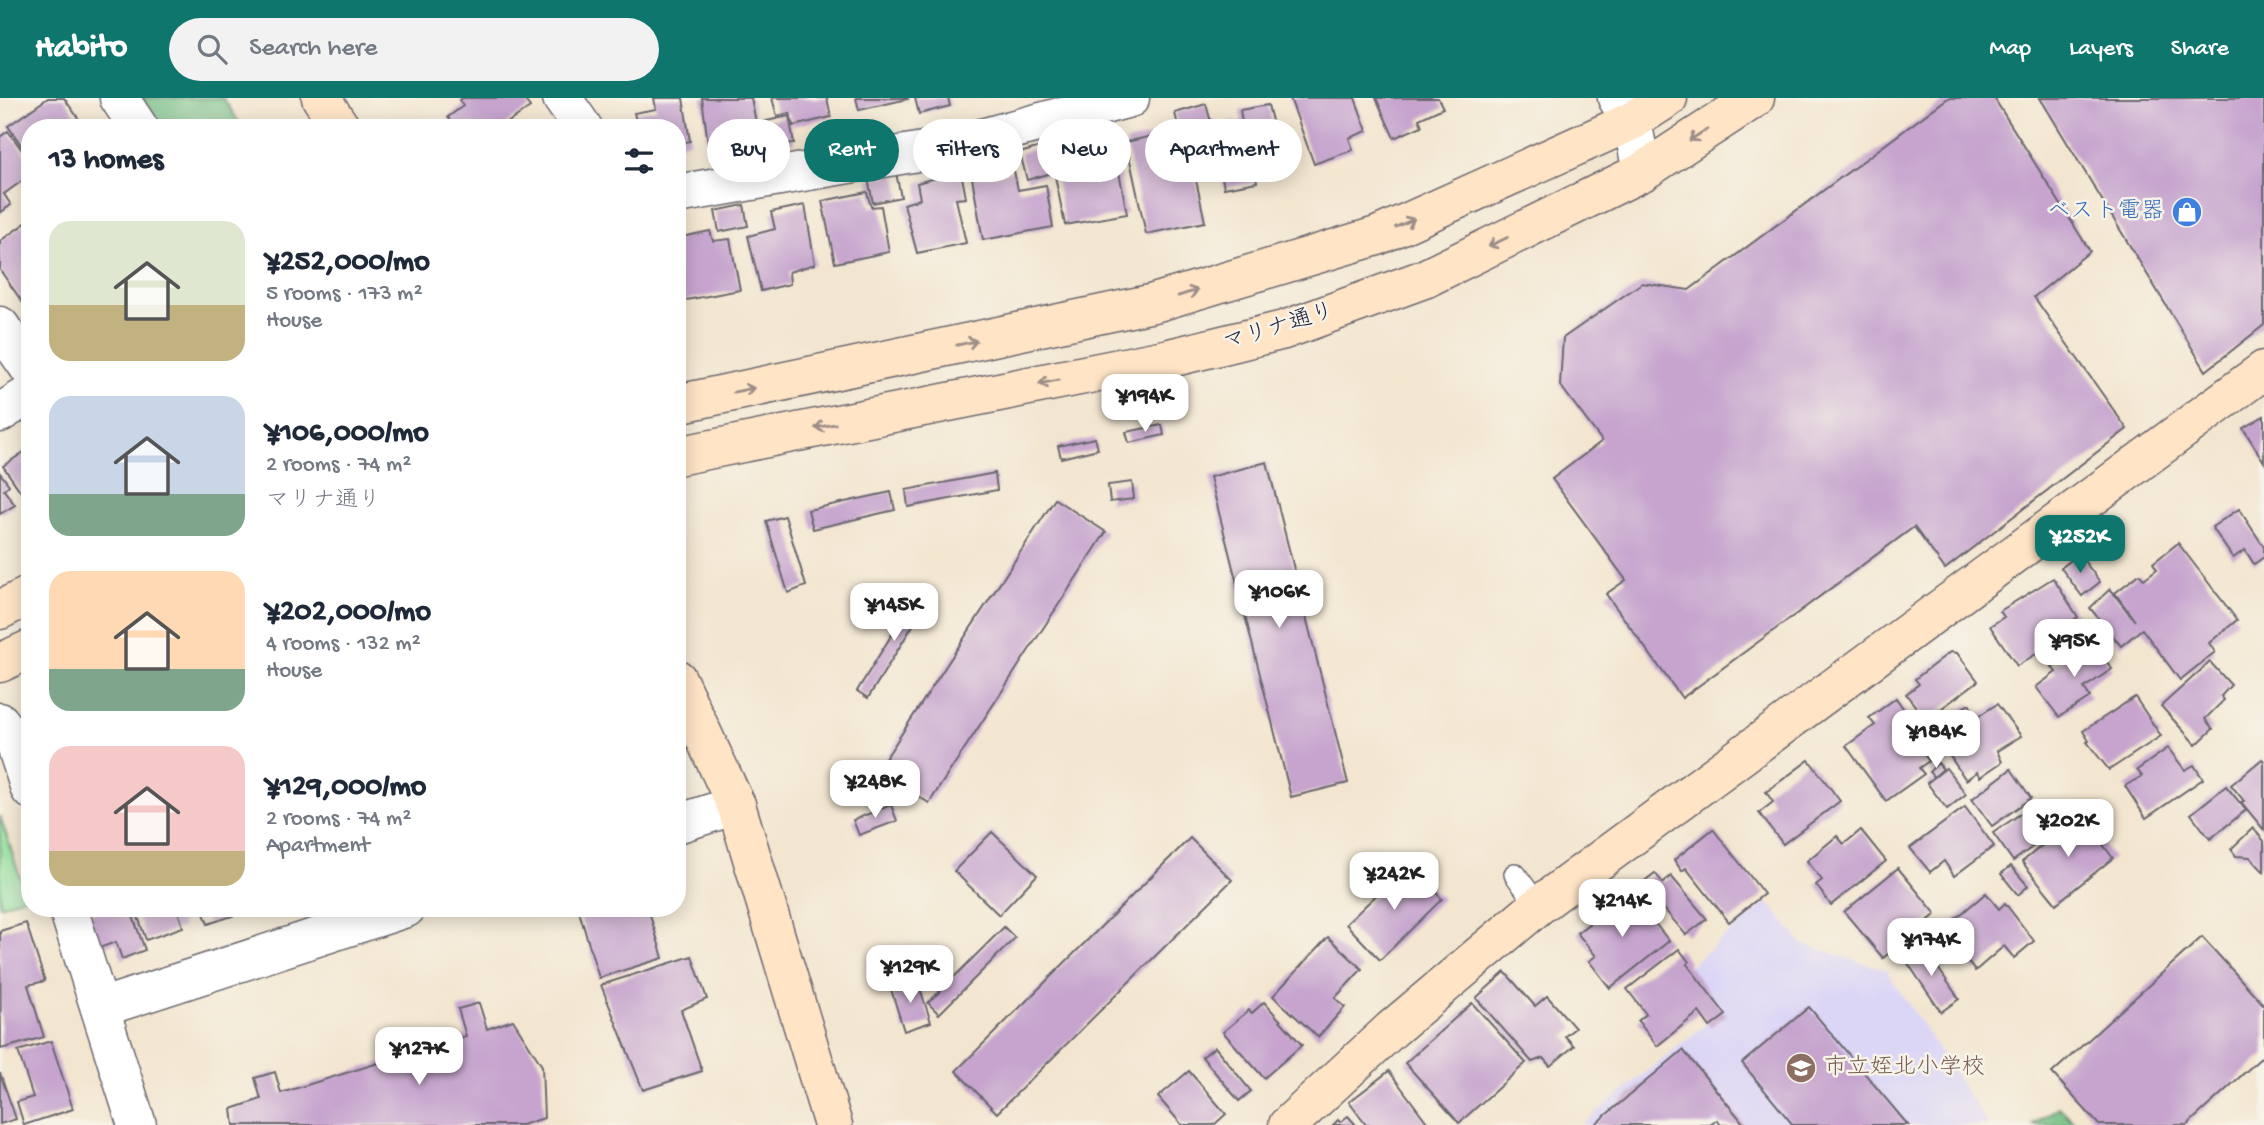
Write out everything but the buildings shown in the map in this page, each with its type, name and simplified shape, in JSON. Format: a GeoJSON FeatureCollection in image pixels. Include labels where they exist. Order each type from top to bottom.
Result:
{"type":"FeatureCollection","features":[{"type":"Feature","properties":{"kind":"street"},"geometry":{"type":"LineString","coordinates":[[119,98],[133,119]]}},
{"type":"Feature","properties":{"kind":"street"},"geometry":{"type":"LineString","coordinates":[[321,98],[335,119]]}},
{"type":"Feature","properties":{"kind":"street"},"geometry":{"type":"LineString","coordinates":[[562,98],[577,119]]}},
{"type":"Feature","properties":{"kind":"street"},"geometry":{"type":"LineString","coordinates":[[686,192],[952,146],[1130,98]]}},
{"type":"Feature","properties":{"kind":"street"},"geometry":{"type":"LineString","coordinates":[[686,402],[1154,303],[1377,236],[1624,109],[1668,98]]}},
{"type":"Feature","properties":{"kind":"street","name":"マリナ通り"},"geometry":{"type":"LineString","coordinates":[[686,454],[1170,359],[1283,330],[1424,279],[1642,172],[1755,98]]}},
{"type":"Feature","properties":{"kind":"street"},"geometry":{"type":"LineString","coordinates":[[1624,109],[1642,172]]}},
{"type":"Feature","properties":{"kind":"street"},"geometry":{"type":"LineString","coordinates":[[0,326],[21,356]]}},
{"type":"Feature","properties":{"kind":"street"},"geometry":{"type":"LineString","coordinates":[[1288,1125],[1392,1029],[1538,906],[2264,370]]}},
{"type":"Feature","properties":{"kind":"street"},"geometry":{"type":"LineString","coordinates":[[0,413],[21,400]]}},
{"type":"Feature","properties":{"kind":"street"},"geometry":{"type":"LineString","coordinates":[[0,610],[21,600]]}},
{"type":"Feature","properties":{"kind":"street"},"geometry":{"type":"LineString","coordinates":[[0,663],[21,653]]}},
{"type":"Feature","properties":{"kind":"street"},"geometry":{"type":"LineString","coordinates":[[686,698],[736,805],[833,1125]]}},
{"type":"Feature","properties":{"kind":"street"},"geometry":{"type":"LineString","coordinates":[[5,736],[21,770]]}},
{"type":"Feature","properties":{"kind":"street"},"geometry":{"type":"LineString","coordinates":[[686,821],[736,805]]}},
{"type":"Feature","properties":{"kind":"street"},"geometry":{"type":"LineString","coordinates":[[71,917],[137,1125]]}},
{"type":"Feature","properties":{"kind":"street"},"geometry":{"type":"LineString","coordinates":[[100,1008],[316,922],[348,917]]}},
{"type":"Feature","properties":{"kind":"lane"},"geometry":{"type":"LineString","coordinates":[[1515,874],[1538,906]]}},
{"type":"Feature","properties":{"kind":"shaded area","name":"市立姪北小学校"},"geometry":{"type":"Polygon","coordinates":[[[1767,902],[1803,944],[1886,970],[1988,1125],[1581,1125],[1721,1012],[1688,967],[1767,902]]]}},
{"type":"Feature","properties":{"kind":"green space"},"geometry":{"type":"Polygon","coordinates":[[[142,98],[223,98],[237,119],[157,119],[142,98]]]}},
{"type":"Feature","properties":{"kind":"green space"},"geometry":{"type":"Polygon","coordinates":[[[0,816],[21,881],[21,898],[0,906],[0,816]]]}},
{"type":"Feature","properties":{"kind":"green space"},"geometry":{"type":"Polygon","coordinates":[[[2059,1107],[2077,1125],[2032,1125],[2059,1107]]]}},
{"type":"Feature","properties":{"kind":"place","name":"ベスト電器"},"geometry":{"type":"Point","coordinates":[2187,212]}},
{"type":"Feature","properties":{"kind":"place","name":"市立姪北小学校"},"geometry":{"type":"Point","coordinates":[1801,1068]}}]}
